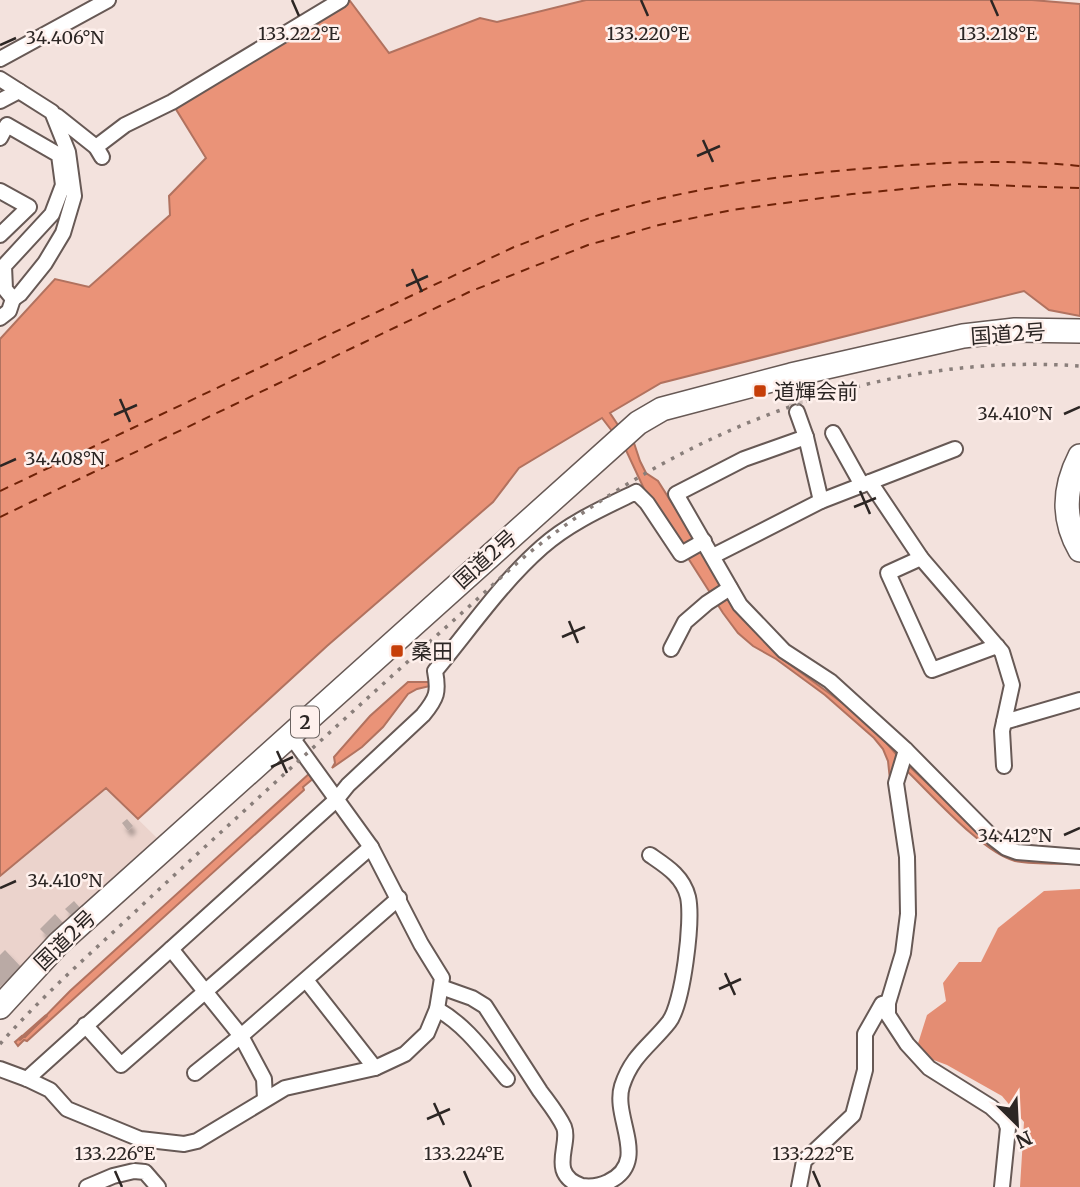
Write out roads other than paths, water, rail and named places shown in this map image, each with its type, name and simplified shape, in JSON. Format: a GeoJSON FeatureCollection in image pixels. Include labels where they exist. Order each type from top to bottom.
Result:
{"type":"FeatureCollection","features":[{"type":"Feature","properties":{"kind":"highway","name":"国道2号"},"geometry":{"type":"LineString","coordinates":[[0,1007],[58,944],[620,437],[662,410],[792,383],[963,336],[1015,330],[1080,331]]}},
{"type":"Feature","properties":{"kind":"highway"},"geometry":{"type":"LineString","coordinates":[[1080,456],[1067,492],[1067,518],[1080,550]]}},
{"type":"Feature","properties":{"kind":"street"},"geometry":{"type":"LineString","coordinates":[[0,59],[108,0]]}},
{"type":"Feature","properties":{"kind":"street"},"geometry":{"type":"LineString","coordinates":[[0,79],[52,112],[99,152],[125,125],[172,102],[341,0]]}},
{"type":"Feature","properties":{"kind":"street"},"geometry":{"type":"LineString","coordinates":[[0,101],[19,91]]}},
{"type":"Feature","properties":{"kind":"street"},"geometry":{"type":"LineString","coordinates":[[0,318],[9,311],[13,299],[45,263],[63,233],[74,196],[68,152],[52,112]]}},
{"type":"Feature","properties":{"kind":"street"},"geometry":{"type":"LineString","coordinates":[[0,138],[6,125],[59,155],[63,185],[52,214],[4,266],[5,289],[13,299]]}},
{"type":"Feature","properties":{"kind":"street"},"geometry":{"type":"LineString","coordinates":[[0,191],[29,207],[0,235]]}},
{"type":"Feature","properties":{"kind":"street"},"geometry":{"type":"LineString","coordinates":[[797,412],[806,437],[821,501]]}},
{"type":"Feature","properties":{"kind":"street"},"geometry":{"type":"LineString","coordinates":[[833,433],[921,558],[1002,652],[1012,685],[1002,731],[1004,766]]}},
{"type":"Feature","properties":{"kind":"street"},"geometry":{"type":"LineString","coordinates":[[806,437],[744,459],[676,494],[740,605],[784,651],[830,681],[903,758],[1006,848],[1017,852],[1080,857]]}},
{"type":"Feature","properties":{"kind":"street"},"geometry":{"type":"LineString","coordinates":[[713,556],[821,501],[955,449]]}},
{"type":"Feature","properties":{"kind":"street"},"geometry":{"type":"LineString","coordinates":[[27,1079],[336,800],[348,785],[432,705],[438,689],[435,671],[508,580],[543,545],[580,519],[636,492],[648,503],[681,554],[704,541]]}},
{"type":"Feature","properties":{"kind":"street"},"geometry":{"type":"LineString","coordinates":[[921,558],[888,573],[932,670],[997,646]]}},
{"type":"Feature","properties":{"kind":"street"},"geometry":{"type":"LineString","coordinates":[[671,649],[685,622],[730,588]]}},
{"type":"Feature","properties":{"kind":"street"},"geometry":{"type":"LineString","coordinates":[[1004,722],[1080,700]]}},
{"type":"Feature","properties":{"kind":"street"},"geometry":{"type":"LineString","coordinates":[[0,1069],[50,1090],[67,1109],[140,1139],[184,1144],[197,1141],[285,1088],[375,1068],[405,1054],[427,1032],[437,1009],[442,978],[421,944],[371,847],[290,735]]}},
{"type":"Feature","properties":{"kind":"street"},"geometry":{"type":"LineString","coordinates":[[903,758],[896,783],[907,857],[908,914],[903,953],[888,1003],[888,1015],[929,1068],[991,1107],[1005,1120],[1008,1128],[1002,1187]]}},
{"type":"Feature","properties":{"kind":"street"},"geometry":{"type":"LineString","coordinates":[[85,1025],[121,1065],[371,847]]}},
{"type":"Feature","properties":{"kind":"street"},"geometry":{"type":"LineString","coordinates":[[442,987],[485,1006],[565,1129],[561,1164],[570,1178],[583,1187],[598,1186],[613,1179],[625,1168],[629,1148],[621,1089],[630,1066],[670,1021],[680,1000],[688,927],[688,897],[675,872],[650,855]]}},
{"type":"Feature","properties":{"kind":"street"},"geometry":{"type":"LineString","coordinates":[[195,1073],[399,898]]}},
{"type":"Feature","properties":{"kind":"street"},"geometry":{"type":"LineString","coordinates":[[171,949],[241,1036],[264,1079],[265,1099]]}},
{"type":"Feature","properties":{"kind":"street"},"geometry":{"type":"LineString","coordinates":[[306,980],[375,1068]]}},
{"type":"Feature","properties":{"kind":"street"},"geometry":{"type":"LineString","coordinates":[[799,1187],[804,1161],[853,1115],[865,1070],[865,1034],[882,1004],[888,1003]]}},
{"type":"Feature","properties":{"kind":"street"},"geometry":{"type":"LineString","coordinates":[[437,1009],[455,1019],[507,1079]]}},
{"type":"Feature","properties":{"kind":"street"},"geometry":{"type":"LineString","coordinates":[[87,1187],[134,1171],[145,1172],[158,1187]]}},
{"type":"Feature","properties":{"kind":"waterway"},"geometry":{"type":"LineString","coordinates":[[20,1039],[46,1016]]}},
{"type":"Feature","properties":{"kind":"tunnel"},"geometry":{"type":"LineString","coordinates":[[794,391],[797,412]]}},
{"type":"Feature","properties":{"kind":"railway"},"geometry":{"type":"LineString","coordinates":[[0,1044],[84,959],[510,569],[598,503],[661,465],[726,432],[793,406],[863,385],[934,371],[1007,365],[1080,366]]}},
{"type":"Feature","properties":{"kind":"place","name":"道輝会前"},"geometry":{"type":"Point","coordinates":[760,391]}},
{"type":"Feature","properties":{"kind":"place","name":"桑田"},"geometry":{"type":"Point","coordinates":[397,651]}}]}
